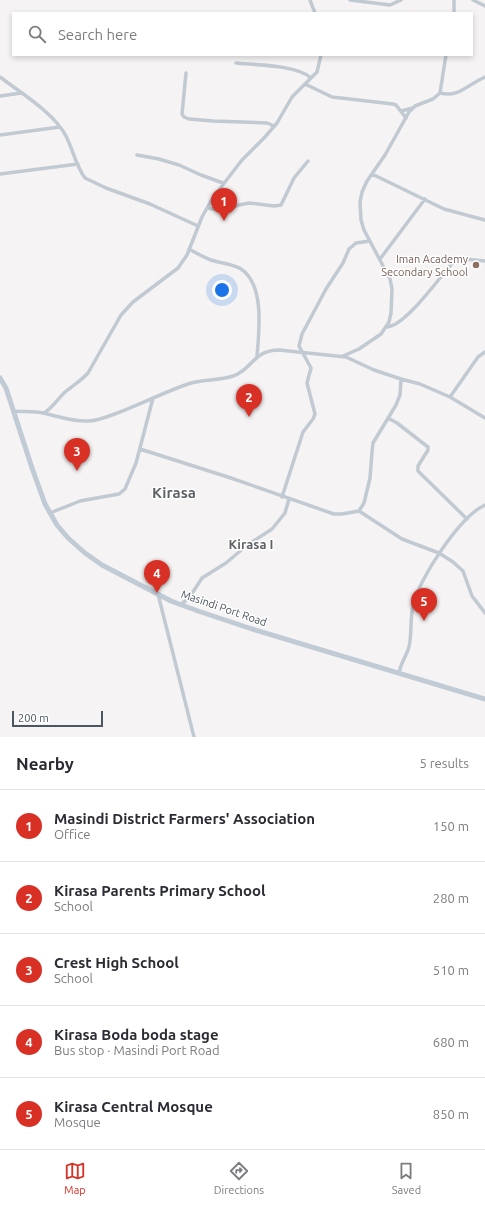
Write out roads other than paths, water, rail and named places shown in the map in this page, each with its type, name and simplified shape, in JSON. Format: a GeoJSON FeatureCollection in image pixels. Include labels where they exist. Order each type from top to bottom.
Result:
{"type":"FeatureCollection","features":[{"type":"Feature","properties":{"kind":"main road","name":"Masindi Port Road"},"geometry":{"type":"LineString","coordinates":[[0,378],[6,388],[45,504],[57,525],[68,538],[102,565],[180,604],[252,629],[485,699]]}},
{"type":"Feature","properties":{"kind":"street"},"geometry":{"type":"LineString","coordinates":[[310,0],[315,12]]}},
{"type":"Feature","properties":{"kind":"street"},"geometry":{"type":"LineString","coordinates":[[350,0],[390,5],[401,0]]}},
{"type":"Feature","properties":{"kind":"street"},"geometry":{"type":"LineString","coordinates":[[454,0],[454,12]]}},
{"type":"Feature","properties":{"kind":"street"},"geometry":{"type":"LineString","coordinates":[[472,0],[485,6]]}},
{"type":"Feature","properties":{"kind":"street"},"geometry":{"type":"LineString","coordinates":[[44,413],[88,373],[121,315],[128,307],[175,271],[189,249],[206,208],[223,183],[242,160],[274,126],[292,97],[318,70],[320,56]]}},
{"type":"Feature","properties":{"kind":"street"},"geometry":{"type":"LineString","coordinates":[[440,93],[446,56]]}},
{"type":"Feature","properties":{"kind":"street"},"geometry":{"type":"LineString","coordinates":[[236,63],[290,69],[302,72],[311,78]]}},
{"type":"Feature","properties":{"kind":"street"},"geometry":{"type":"LineString","coordinates":[[186,73],[182,111],[184,117],[189,119],[213,121],[267,123],[274,126]]}},
{"type":"Feature","properties":{"kind":"street"},"geometry":{"type":"LineString","coordinates":[[0,77],[51,116],[66,136],[83,177],[111,190],[150,204],[198,226]]}},
{"type":"Feature","properties":{"kind":"street"},"geometry":{"type":"LineString","coordinates":[[401,111],[413,108],[440,93],[456,93],[472,83],[485,78]]}},
{"type":"Feature","properties":{"kind":"street"},"geometry":{"type":"LineString","coordinates":[[305,84],[332,97],[392,104],[396,106],[406,118]]}},
{"type":"Feature","properties":{"kind":"street"},"geometry":{"type":"LineString","coordinates":[[0,96],[21,93]]}},
{"type":"Feature","properties":{"kind":"street"},"geometry":{"type":"LineString","coordinates":[[342,356],[359,349],[381,334],[389,322],[392,289],[390,278],[362,225],[360,207],[362,192],[413,108]]}},
{"type":"Feature","properties":{"kind":"street"},"geometry":{"type":"LineString","coordinates":[[0,135],[60,127]]}},
{"type":"Feature","properties":{"kind":"street"},"geometry":{"type":"LineString","coordinates":[[137,155],[159,159],[179,165],[223,183]]}},
{"type":"Feature","properties":{"kind":"street"},"geometry":{"type":"LineString","coordinates":[[206,208],[224,211],[239,204],[249,203],[274,206],[282,205],[294,178],[308,161]]}},
{"type":"Feature","properties":{"kind":"street"},"geometry":{"type":"LineString","coordinates":[[0,174],[78,164]]}},
{"type":"Feature","properties":{"kind":"street"},"geometry":{"type":"LineString","coordinates":[[372,174],[448,210],[485,220]]}},
{"type":"Feature","properties":{"kind":"street"},"geometry":{"type":"LineString","coordinates":[[380,259],[425,200]]}},
{"type":"Feature","properties":{"kind":"street"},"geometry":{"type":"LineString","coordinates":[[282,497],[303,432],[315,414],[307,383],[311,368],[299,346],[302,334],[349,249],[356,243],[370,241]]}},
{"type":"Feature","properties":{"kind":"street"},"geometry":{"type":"LineString","coordinates":[[189,249],[205,258],[242,270],[254,285],[259,326],[257,356]]}},
{"type":"Feature","properties":{"kind":"street"},"geometry":{"type":"LineString","coordinates":[[387,327],[394,326],[419,303],[455,260],[465,259],[485,261]]}},
{"type":"Feature","properties":{"kind":"street"},"geometry":{"type":"LineString","coordinates":[[13,411],[44,413],[59,418],[95,421],[130,409],[189,384],[233,377],[257,356],[273,350],[342,356],[401,379],[420,384],[450,397],[485,418]]}},
{"type":"Feature","properties":{"kind":"street"},"geometry":{"type":"LineString","coordinates":[[450,397],[478,357],[485,352]]}},
{"type":"Feature","properties":{"kind":"street"},"geometry":{"type":"LineString","coordinates":[[359,511],[364,503],[370,478],[373,442],[400,395],[401,379]]}},
{"type":"Feature","properties":{"kind":"street"},"geometry":{"type":"LineString","coordinates":[[50,513],[80,501],[119,494],[125,489],[140,449],[153,398]]}},
{"type":"Feature","properties":{"kind":"street"},"geometry":{"type":"LineString","coordinates":[[388,418],[397,422],[426,444],[428,450],[418,466],[418,471],[467,519]]}},
{"type":"Feature","properties":{"kind":"street"},"geometry":{"type":"LineString","coordinates":[[140,449],[231,478],[334,514],[359,511],[402,539],[439,553],[453,562],[461,570],[472,596],[485,614]]}},
{"type":"Feature","properties":{"kind":"street"},"geometry":{"type":"LineString","coordinates":[[180,604],[189,598],[202,578],[226,563],[246,546],[272,529],[285,513],[289,499]]}},
{"type":"Feature","properties":{"kind":"street"},"geometry":{"type":"LineString","coordinates":[[399,672],[400,664],[409,647],[414,602],[439,553],[467,519],[485,505]]}},
{"type":"Feature","properties":{"kind":"street"},"geometry":{"type":"LineString","coordinates":[[158,593],[194,737]]}},
{"type":"Feature","properties":{"kind":"place","name":"Masindi District Farmers' Association"},"geometry":{"type":"Point","coordinates":[224,221]}},
{"type":"Feature","properties":{"kind":"place","name":"Iman Academy Secondary School"},"geometry":{"type":"Point","coordinates":[476,265]}},
{"type":"Feature","properties":{"kind":"place","name":"Kirasa Parents Primary School"},"geometry":{"type":"Point","coordinates":[249,417]}},
{"type":"Feature","properties":{"kind":"place","name":"Crest High School"},"geometry":{"type":"Point","coordinates":[77,471]}},
{"type":"Feature","properties":{"kind":"place","name":"Kirasa Boda boda stage"},"geometry":{"type":"Point","coordinates":[157,593]}},
{"type":"Feature","properties":{"kind":"place","name":"Kirasa Central Mosque"},"geometry":{"type":"Point","coordinates":[424,621]}},
{"type":"Feature","properties":{"kind":"district","name":"Kirasa"},"geometry":{"type":"Point","coordinates":[174,492]}},
{"type":"Feature","properties":{"kind":"district","name":"Kirasa I"},"geometry":{"type":"Point","coordinates":[251,544]}}]}
